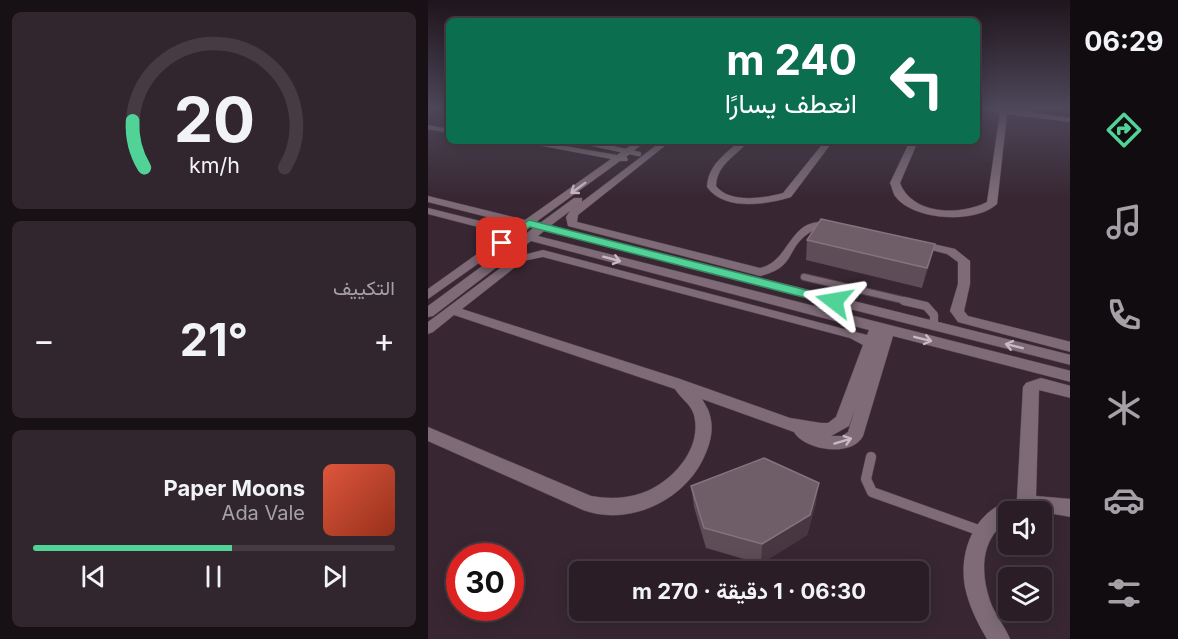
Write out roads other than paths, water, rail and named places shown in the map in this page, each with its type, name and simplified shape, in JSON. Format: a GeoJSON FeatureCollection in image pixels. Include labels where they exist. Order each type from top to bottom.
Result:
{"type":"FeatureCollection","features":[{"type":"Feature","properties":{"kind":"street"},"geometry":{"type":"LineString","coordinates":[[913,144],[895,183],[896,190],[901,197],[925,210],[958,214],[985,209],[992,204],[1001,138]]}},
{"type":"Feature","properties":{"kind":"street"},"geometry":{"type":"LineString","coordinates":[[554,144],[633,151]]}},
{"type":"Feature","properties":{"kind":"street"},"geometry":{"type":"LineString","coordinates":[[428,313],[502,258],[529,230],[633,151],[649,144]]}},
{"type":"Feature","properties":{"kind":"street"},"geometry":{"type":"LineString","coordinates":[[663,144],[574,213],[571,217],[572,224],[760,272],[768,272],[777,267],[806,228],[818,224],[843,228]]}},
{"type":"Feature","properties":{"kind":"street"},"geometry":{"type":"LineString","coordinates":[[742,144],[716,170],[711,178],[712,185],[715,190],[731,198],[755,202],[787,195],[827,144]]}},
{"type":"Feature","properties":{"kind":"street"},"geometry":{"type":"LineString","coordinates":[[529,230],[543,227],[563,212],[633,151]]}},
{"type":"Feature","properties":{"kind":"street"},"geometry":{"type":"LineString","coordinates":[[428,199],[529,230],[558,245],[1070,377]]}},
{"type":"Feature","properties":{"kind":"street"},"geometry":{"type":"LineString","coordinates":[[430,211],[445,203]]}},
{"type":"Feature","properties":{"kind":"street"},"geometry":{"type":"LineString","coordinates":[[430,211],[500,229],[514,226]]}},
{"type":"Feature","properties":{"kind":"street"},"geometry":{"type":"LineString","coordinates":[[563,212],[563,222],[570,234]]}},
{"type":"Feature","properties":{"kind":"street"},"geometry":{"type":"LineString","coordinates":[[428,295],[514,226]]}},
{"type":"Feature","properties":{"kind":"street"},"geometry":{"type":"LineString","coordinates":[[543,227],[934,326],[962,326],[1070,347]]}},
{"type":"Feature","properties":{"kind":"street"},"geometry":{"type":"LineString","coordinates":[[904,240],[951,251],[964,261],[964,284],[958,310],[962,326]]}},
{"type":"Feature","properties":{"kind":"street"},"geometry":{"type":"LineString","coordinates":[[502,258],[529,249],[558,245]]}},
{"type":"Feature","properties":{"kind":"street"},"geometry":{"type":"LineString","coordinates":[[428,329],[519,259],[543,253],[855,335],[871,343]]}},
{"type":"Feature","properties":{"kind":"street"},"geometry":{"type":"LineString","coordinates":[[816,312],[829,300]]}},
{"type":"Feature","properties":{"kind":"street"},"geometry":{"type":"LineString","coordinates":[[452,310],[675,383],[789,424],[821,430],[832,429],[844,421],[871,343],[882,328]]}},
{"type":"Feature","properties":{"kind":"street"},"geometry":{"type":"LineString","coordinates":[[962,326],[1070,360]]}},
{"type":"Feature","properties":{"kind":"street"},"geometry":{"type":"LineString","coordinates":[[789,424],[830,444],[844,442],[855,436],[882,328]]}},
{"type":"Feature","properties":{"kind":"street"},"geometry":{"type":"LineString","coordinates":[[428,434],[590,504],[605,508],[623,507],[659,495],[688,471],[698,456],[703,441],[702,413],[691,396],[675,383]]}},
{"type":"Feature","properties":{"kind":"street"},"geometry":{"type":"LineString","coordinates":[[1026,501],[1031,387],[1041,384],[1070,392]]}},
{"type":"Feature","properties":{"kind":"street"},"geometry":{"type":"LineString","coordinates":[[1052,504],[1070,508]]}},
{"type":"Feature","properties":{"kind":"street"},"geometry":{"type":"LineString","coordinates":[[998,516],[981,531],[973,565],[975,586],[982,608],[1000,639]]}},
{"type":"Feature","properties":{"kind":"lane"},"geometry":{"type":"LineString","coordinates":[[596,144],[633,151]]}},
{"type":"Feature","properties":{"kind":"lane"},"geometry":{"type":"LineString","coordinates":[[804,277],[926,306],[934,315],[934,326]]}},
{"type":"Feature","properties":{"kind":"lane"},"geometry":{"type":"LineString","coordinates":[[829,300],[841,286]]}},
{"type":"Feature","properties":{"kind":"lane"},"geometry":{"type":"LineString","coordinates":[[871,457],[865,478],[872,492],[981,531]]}}]}
